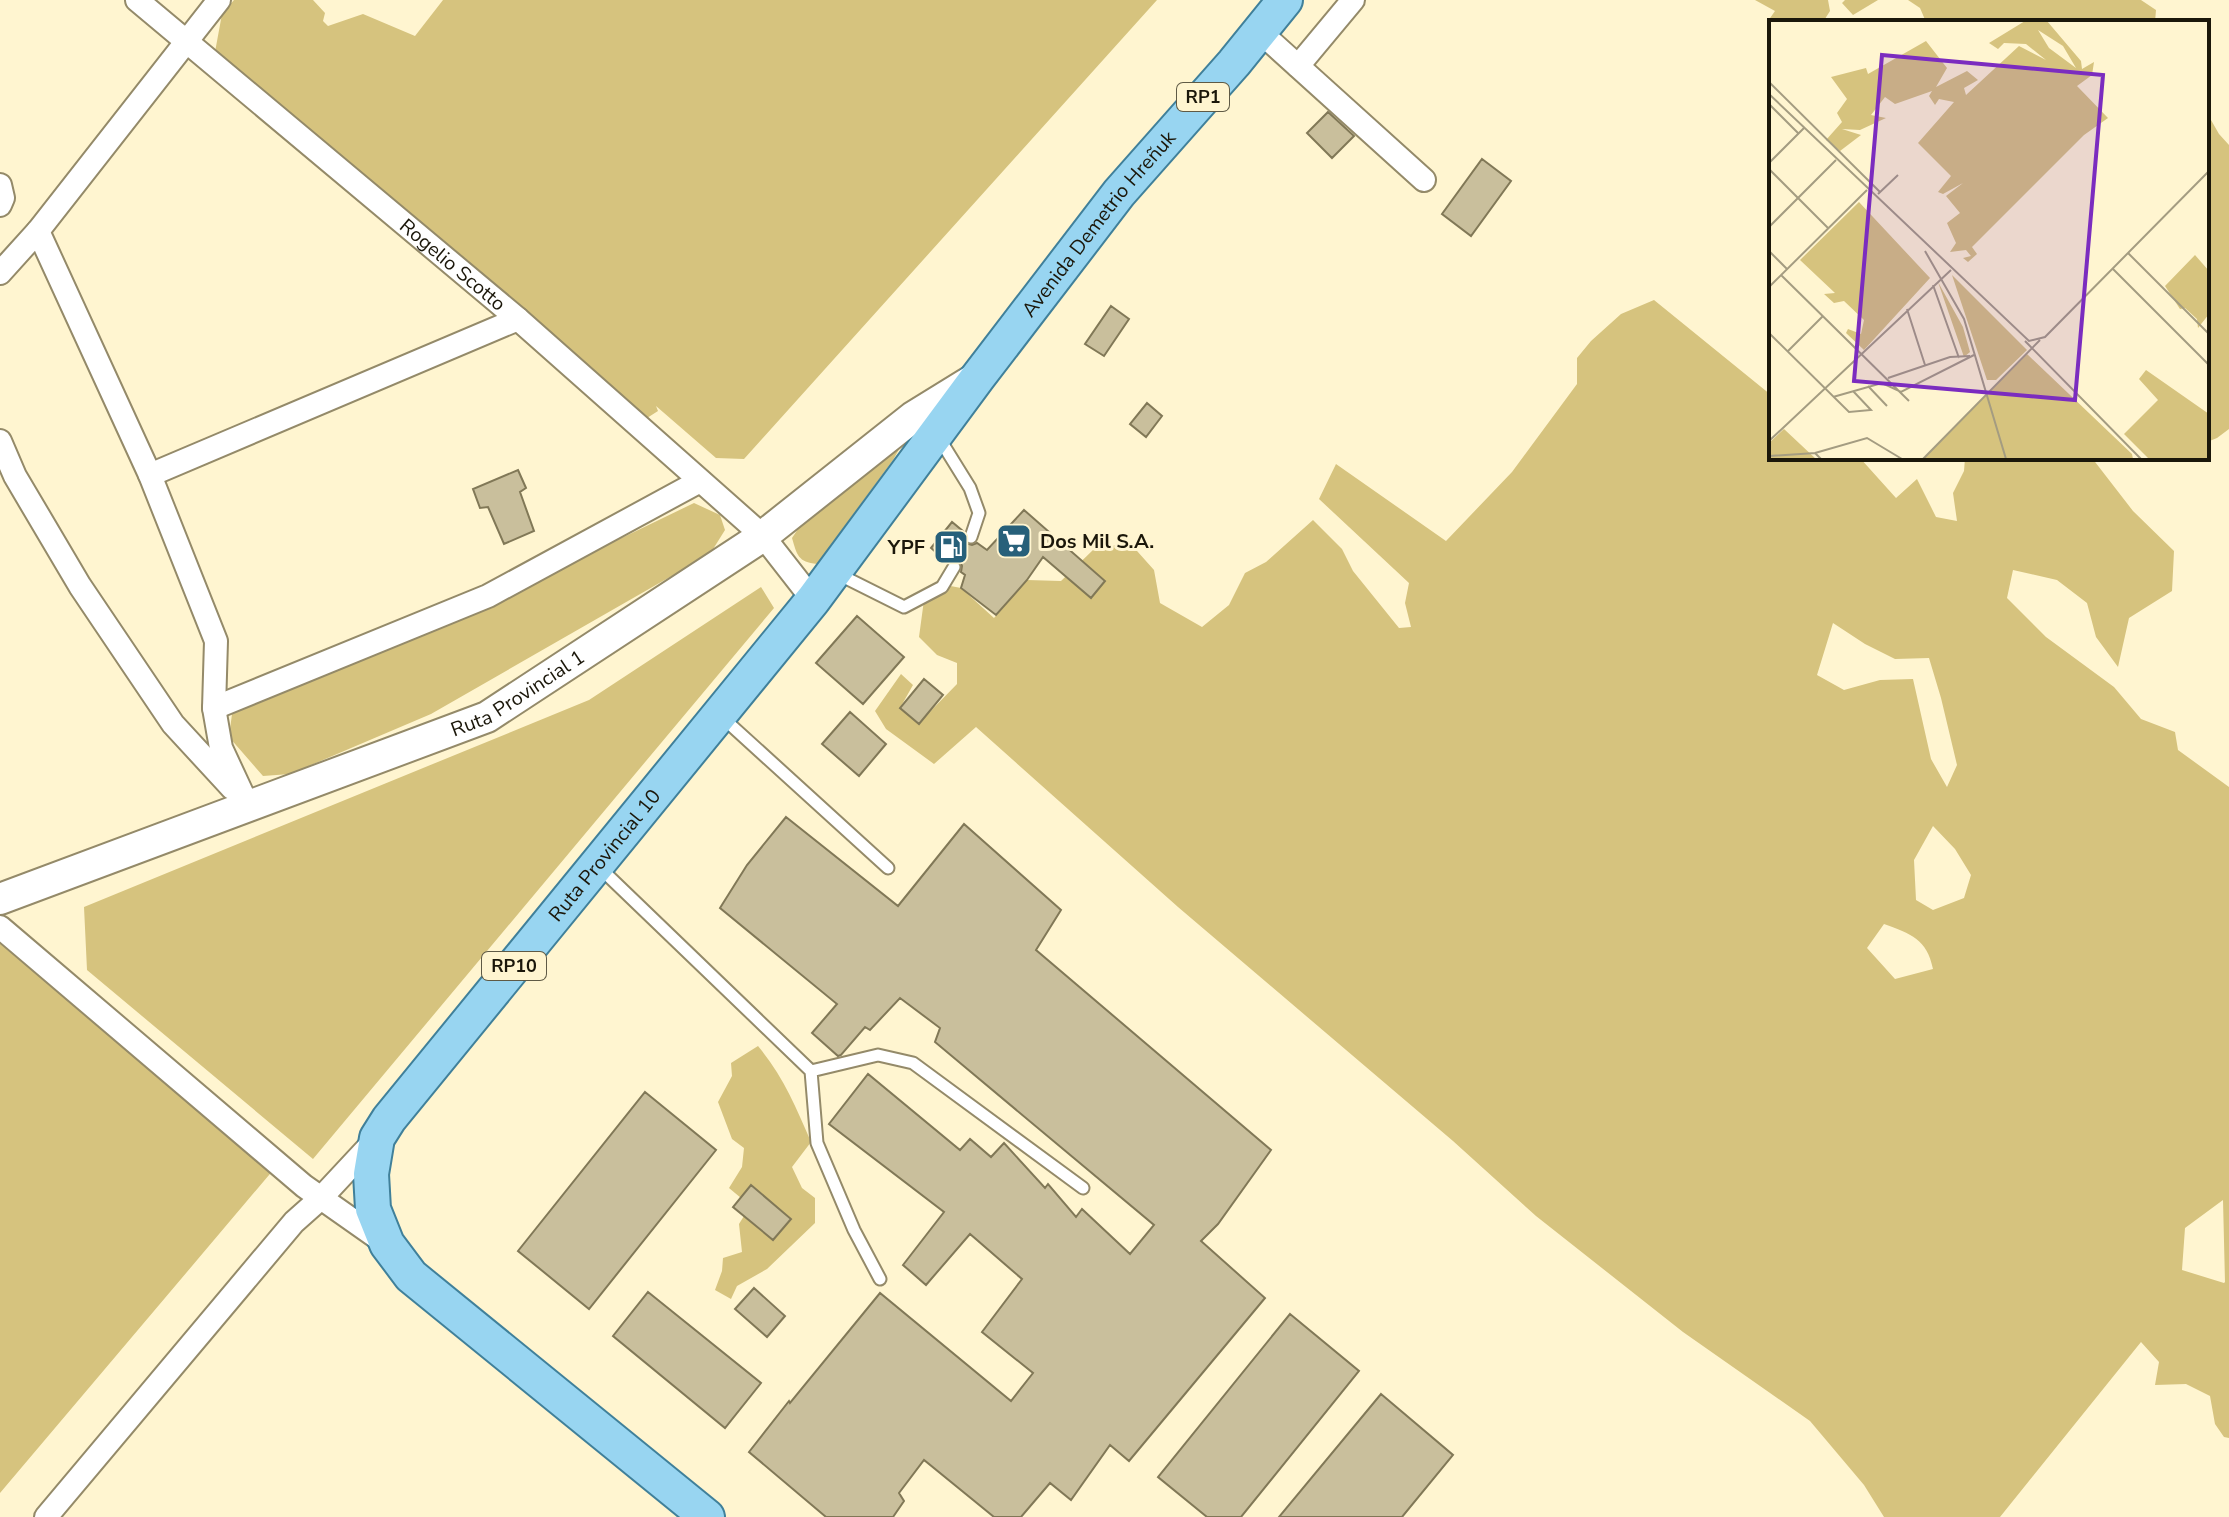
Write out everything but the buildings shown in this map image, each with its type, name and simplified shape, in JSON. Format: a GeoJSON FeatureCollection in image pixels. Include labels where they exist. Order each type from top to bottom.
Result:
{"type":"FeatureCollection","features":[{"type":"Feature","properties":{"kind":"main road","name":"Avenida Demetrio Hreñuk"},"geometry":{"type":"LineString","coordinates":[[978,377],[1119,193],[1234,63],[1285,0]]}},
{"type":"Feature","properties":{"kind":"main road","name":"Ruta Provincial 10"},"geometry":{"type":"LineString","coordinates":[[707,1517],[411,1276],[387,1244],[373,1209],[371,1174],[377,1138],[389,1119],[813,600],[978,377]]}},
{"type":"Feature","properties":{"kind":"main road","name":"Ruta Provincial 1"},"geometry":{"type":"LineString","coordinates":[[0,899],[487,717],[763,536],[913,417],[978,377]]}},
{"type":"Feature","properties":{"kind":"street","name":"Rogelio Scotto"},"geometry":{"type":"LineString","coordinates":[[137,0],[518,319],[763,536],[813,600]]}},
{"type":"Feature","properties":{"kind":"street"},"geometry":{"type":"LineString","coordinates":[[0,273],[38,231],[219,0]]}},
{"type":"Feature","properties":{"kind":"street"},"geometry":{"type":"LineString","coordinates":[[1298,66],[1353,0]]}},
{"type":"Feature","properties":{"kind":"street"},"geometry":{"type":"LineString","coordinates":[[1259,31],[1424,180]]}},
{"type":"Feature","properties":{"kind":"street"},"geometry":{"type":"LineString","coordinates":[[0,185],[3,198],[0,205]]}},
{"type":"Feature","properties":{"kind":"street"},"geometry":{"type":"LineString","coordinates":[[38,231],[150,475],[216,641],[214,708],[221,748],[248,806]]}},
{"type":"Feature","properties":{"kind":"street"},"geometry":{"type":"LineString","coordinates":[[150,475],[518,319]]}},
{"type":"Feature","properties":{"kind":"street"},"geometry":{"type":"LineString","coordinates":[[0,441],[15,476],[80,586],[173,724],[248,806]]}},
{"type":"Feature","properties":{"kind":"street"},"geometry":{"type":"LineString","coordinates":[[214,708],[488,596],[700,481]]}},
{"type":"Feature","properties":{"kind":"street"},"geometry":{"type":"LineString","coordinates":[[0,927],[304,1186],[387,1244]]}},
{"type":"Feature","properties":{"kind":"street"},"geometry":{"type":"LineString","coordinates":[[46,1517],[294,1222],[377,1138]]}},
{"type":"Feature","properties":{"kind":"lane"},"geometry":{"type":"LineString","coordinates":[[937,434],[970,488],[979,513],[971,537]]}},
{"type":"Feature","properties":{"kind":"lane"},"geometry":{"type":"LineString","coordinates":[[834,572],[904,607],[942,587],[954,567]]}},
{"type":"Feature","properties":{"kind":"lane"},"geometry":{"type":"LineString","coordinates":[[719,715],[888,868]]}},
{"type":"Feature","properties":{"kind":"lane"},"geometry":{"type":"LineString","coordinates":[[597,865],[811,1071],[817,1143],[854,1230],[880,1279]]}},
{"type":"Feature","properties":{"kind":"lane"},"geometry":{"type":"LineString","coordinates":[[811,1071],[878,1055],[913,1063],[1083,1188]]}},
{"type":"Feature","properties":{"kind":"shaded area"},"geometry":{"type":"Polygon","coordinates":[[[234,0],[313,0],[325,13],[323,21],[328,26],[363,14],[415,36],[443,0],[1157,0],[744,459],[716,458],[656,406],[658,411],[647,418],[330,146],[215,52],[222,14],[234,0]]]}},
{"type":"Feature","properties":{"kind":"shaded area"},"geometry":{"type":"Polygon","coordinates":[[[1755,0],[1828,0],[1830,11],[1824,20],[1769,22],[1768,21],[1775,11],[1755,0]]]}},
{"type":"Feature","properties":{"kind":"shaded area"},"geometry":{"type":"Polygon","coordinates":[[[1845,0],[1878,0],[1853,15],[1842,3],[1845,0]]]}},
{"type":"Feature","properties":{"kind":"shaded area"},"geometry":{"type":"Polygon","coordinates":[[[1908,0],[2141,0],[2156,10],[2155,20],[1925,20],[1920,8],[1908,0]]]}},
{"type":"Feature","properties":{"kind":"shaded area"},"geometry":{"type":"Polygon","coordinates":[[[2209,116],[2229,145],[2229,429],[2209,441],[2209,116]]]}},
{"type":"Feature","properties":{"kind":"shaded area"},"geometry":{"type":"Polygon","coordinates":[[[1654,300],[1769,393],[1769,460],[1862,460],[1896,498],[1917,479],[1936,517],[1957,521],[1953,493],[1964,471],[1965,460],[2094,460],[2133,511],[2174,551],[2172,591],[2129,618],[2118,667],[2096,637],[2087,603],[2057,580],[2013,570],[2007,598],[2046,637],[2114,687],[2141,719],[2175,732],[2178,750],[2229,787],[2229,1438],[2224,1437],[2215,1424],[2210,1396],[2186,1384],[2155,1385],[2159,1362],[2141,1342],[2000,1517],[1884,1517],[1864,1485],[1810,1421],[1683,1332],[1536,1216],[1453,1141],[1178,907],[976,727],[934,764],[886,729],[875,711],[901,674],[913,685],[900,708],[919,723],[957,684],[957,663],[937,655],[919,637],[924,600],[935,583],[961,588],[994,618],[1027,580],[1061,581],[1093,550],[1129,542],[1154,570],[1160,603],[1202,627],[1229,605],[1245,573],[1266,562],[1313,520],[1342,549],[1353,571],[1399,628],[1411,627],[1405,603],[1409,583],[1319,499],[1336,464],[1446,541],[1512,472],[1577,384],[1577,358],[1621,314],[1654,300]],[[1833,623],[1817,675],[1844,690],[1880,680],[1913,679],[1931,759],[1947,787],[1957,765],[1929,658],[1895,659],[1833,623]],[[1933,826],[1914,860],[1916,900],[1933,910],[1964,898],[1971,875],[1955,849],[1933,826]],[[1884,924],[1867,948],[1895,979],[1933,969],[1922,944],[1884,924]],[[2223,1200],[2185,1228],[2182,1270],[2224,1283],[2225,1282],[2223,1200]]]}},
{"type":"Feature","properties":{"kind":"shaded area"},"geometry":{"type":"Polygon","coordinates":[[[911,428],[893,460],[817,564],[802,559],[792,538],[800,526],[911,428]]]}},
{"type":"Feature","properties":{"kind":"shaded area"},"geometry":{"type":"Polygon","coordinates":[[[694,503],[720,515],[725,530],[710,554],[431,714],[290,774],[263,776],[229,737],[232,714],[246,704],[481,612],[694,503]]]}},
{"type":"Feature","properties":{"kind":"shaded area"},"geometry":{"type":"Polygon","coordinates":[[[761,587],[774,608],[313,1159],[87,970],[84,907],[589,700],[761,587]]]}},
{"type":"Feature","properties":{"kind":"shaded area"},"geometry":{"type":"Polygon","coordinates":[[[0,928],[280,1162],[0,1493],[0,928]]]}},
{"type":"Feature","properties":{"kind":"shaded area"},"geometry":{"type":"Polygon","coordinates":[[[758,1046],[782,1080],[811,1142],[792,1167],[802,1188],[815,1198],[815,1223],[767,1269],[737,1286],[731,1299],[715,1290],[723,1258],[742,1252],[739,1224],[744,1216],[741,1198],[729,1188],[742,1167],[744,1148],[732,1139],[718,1102],[732,1076],[731,1063],[758,1046]]]}},
{"type":"Feature","properties":{"kind":"place","name":"Dos Mil S.A."},"geometry":{"type":"Point","coordinates":[1014,541]}},
{"type":"Feature","properties":{"kind":"place","name":"YPF"},"geometry":{"type":"Point","coordinates":[951,547]}}]}
